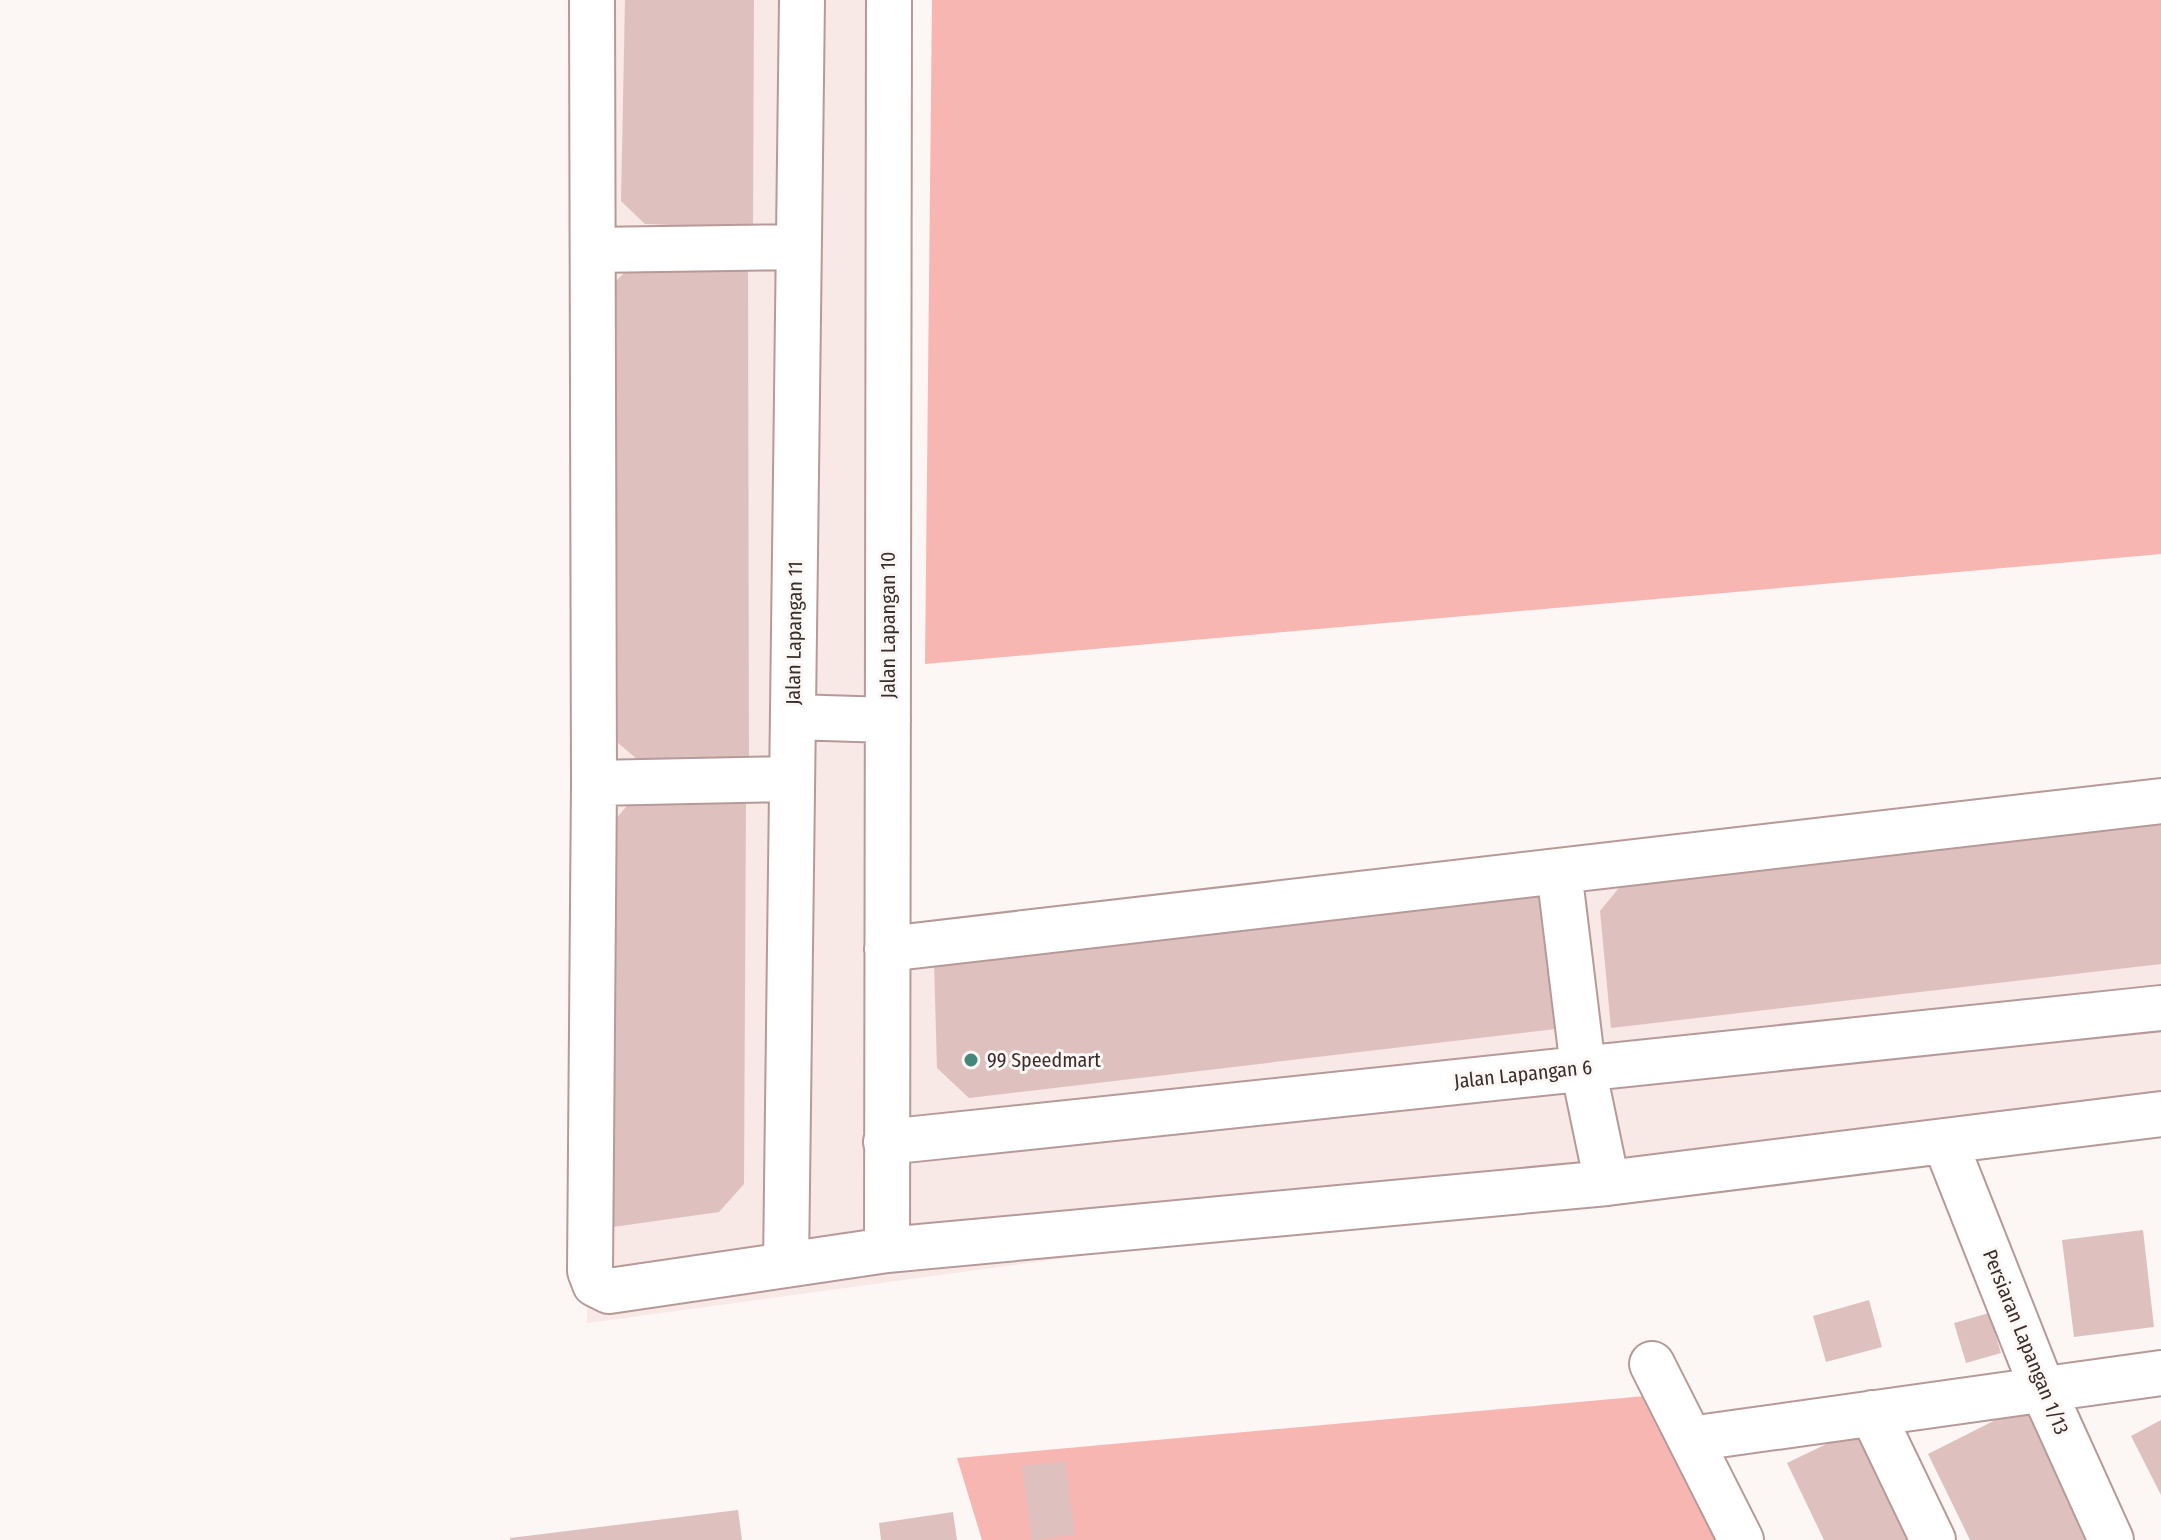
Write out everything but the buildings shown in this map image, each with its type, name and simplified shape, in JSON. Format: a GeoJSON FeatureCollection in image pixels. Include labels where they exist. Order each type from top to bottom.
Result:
{"type":"FeatureCollection","features":[{"type":"Feature","properties":{"kind":"street"},"geometry":{"type":"LineString","coordinates":[[592,0],[594,783],[590,1271],[595,1284],[609,1291],[887,1250],[1607,1183],[2161,1114]]}},
{"type":"Feature","properties":{"kind":"street","name":"Jalan Lapangan 11"},"geometry":{"type":"LineString","coordinates":[[786,1265],[802,0]]}},
{"type":"Feature","properties":{"kind":"street","name":"Jalan Lapangan 10"},"geometry":{"type":"LineString","coordinates":[[887,1250],[889,0]]}},
{"type":"Feature","properties":{"kind":"street"},"geometry":{"type":"LineString","coordinates":[[593,250],[799,247]]}},
{"type":"Feature","properties":{"kind":"street"},"geometry":{"type":"LineString","coordinates":[[793,717],[888,720]]}},
{"type":"Feature","properties":{"kind":"street"},"geometry":{"type":"LineString","coordinates":[[594,783],[792,779]]}},
{"type":"Feature","properties":{"kind":"street"},"geometry":{"type":"LineString","coordinates":[[887,949],[2161,801]]}},
{"type":"Feature","properties":{"kind":"street"},"geometry":{"type":"LineString","coordinates":[[1559,871],[1583,1068],[1607,1183]]}},
{"type":"Feature","properties":{"kind":"street","name":"Jalan Lapangan 6"},"geometry":{"type":"LineString","coordinates":[[886,1142],[2161,1008]]}},
{"type":"Feature","properties":{"kind":"street","name":"Persiaran Lapangan 1/13"},"geometry":{"type":"LineString","coordinates":[[1945,1142],[2043,1390],[2111,1540]]}},
{"type":"Feature","properties":{"kind":"street"},"geometry":{"type":"LineString","coordinates":[[1652,1364],[1741,1540]]}},
{"type":"Feature","properties":{"kind":"street"},"geometry":{"type":"LineString","coordinates":[[1690,1439],[2161,1373]]}},
{"type":"Feature","properties":{"kind":"street"},"geometry":{"type":"LineString","coordinates":[[1872,1413],[1933,1540]]}},
{"type":"Feature","properties":{"kind":"shaded area"},"geometry":{"type":"Polygon","coordinates":[[[589,0],[889,0],[889,946],[2161,800],[2161,1109],[587,1323],[589,0]]]}},
{"type":"Feature","properties":{"kind":"shaded area"},"geometry":{"type":"Polygon","coordinates":[[[932,0],[2161,0],[2161,554],[925,664],[932,0]]]}},
{"type":"Feature","properties":{"kind":"shaded area"},"geometry":{"type":"Polygon","coordinates":[[[1645,1396],[1719,1540],[982,1540],[957,1458],[1645,1396]]]}},
{"type":"Feature","properties":{"kind":"place","name":"99 Speedmart"},"geometry":{"type":"Point","coordinates":[971,1060]}}]}
